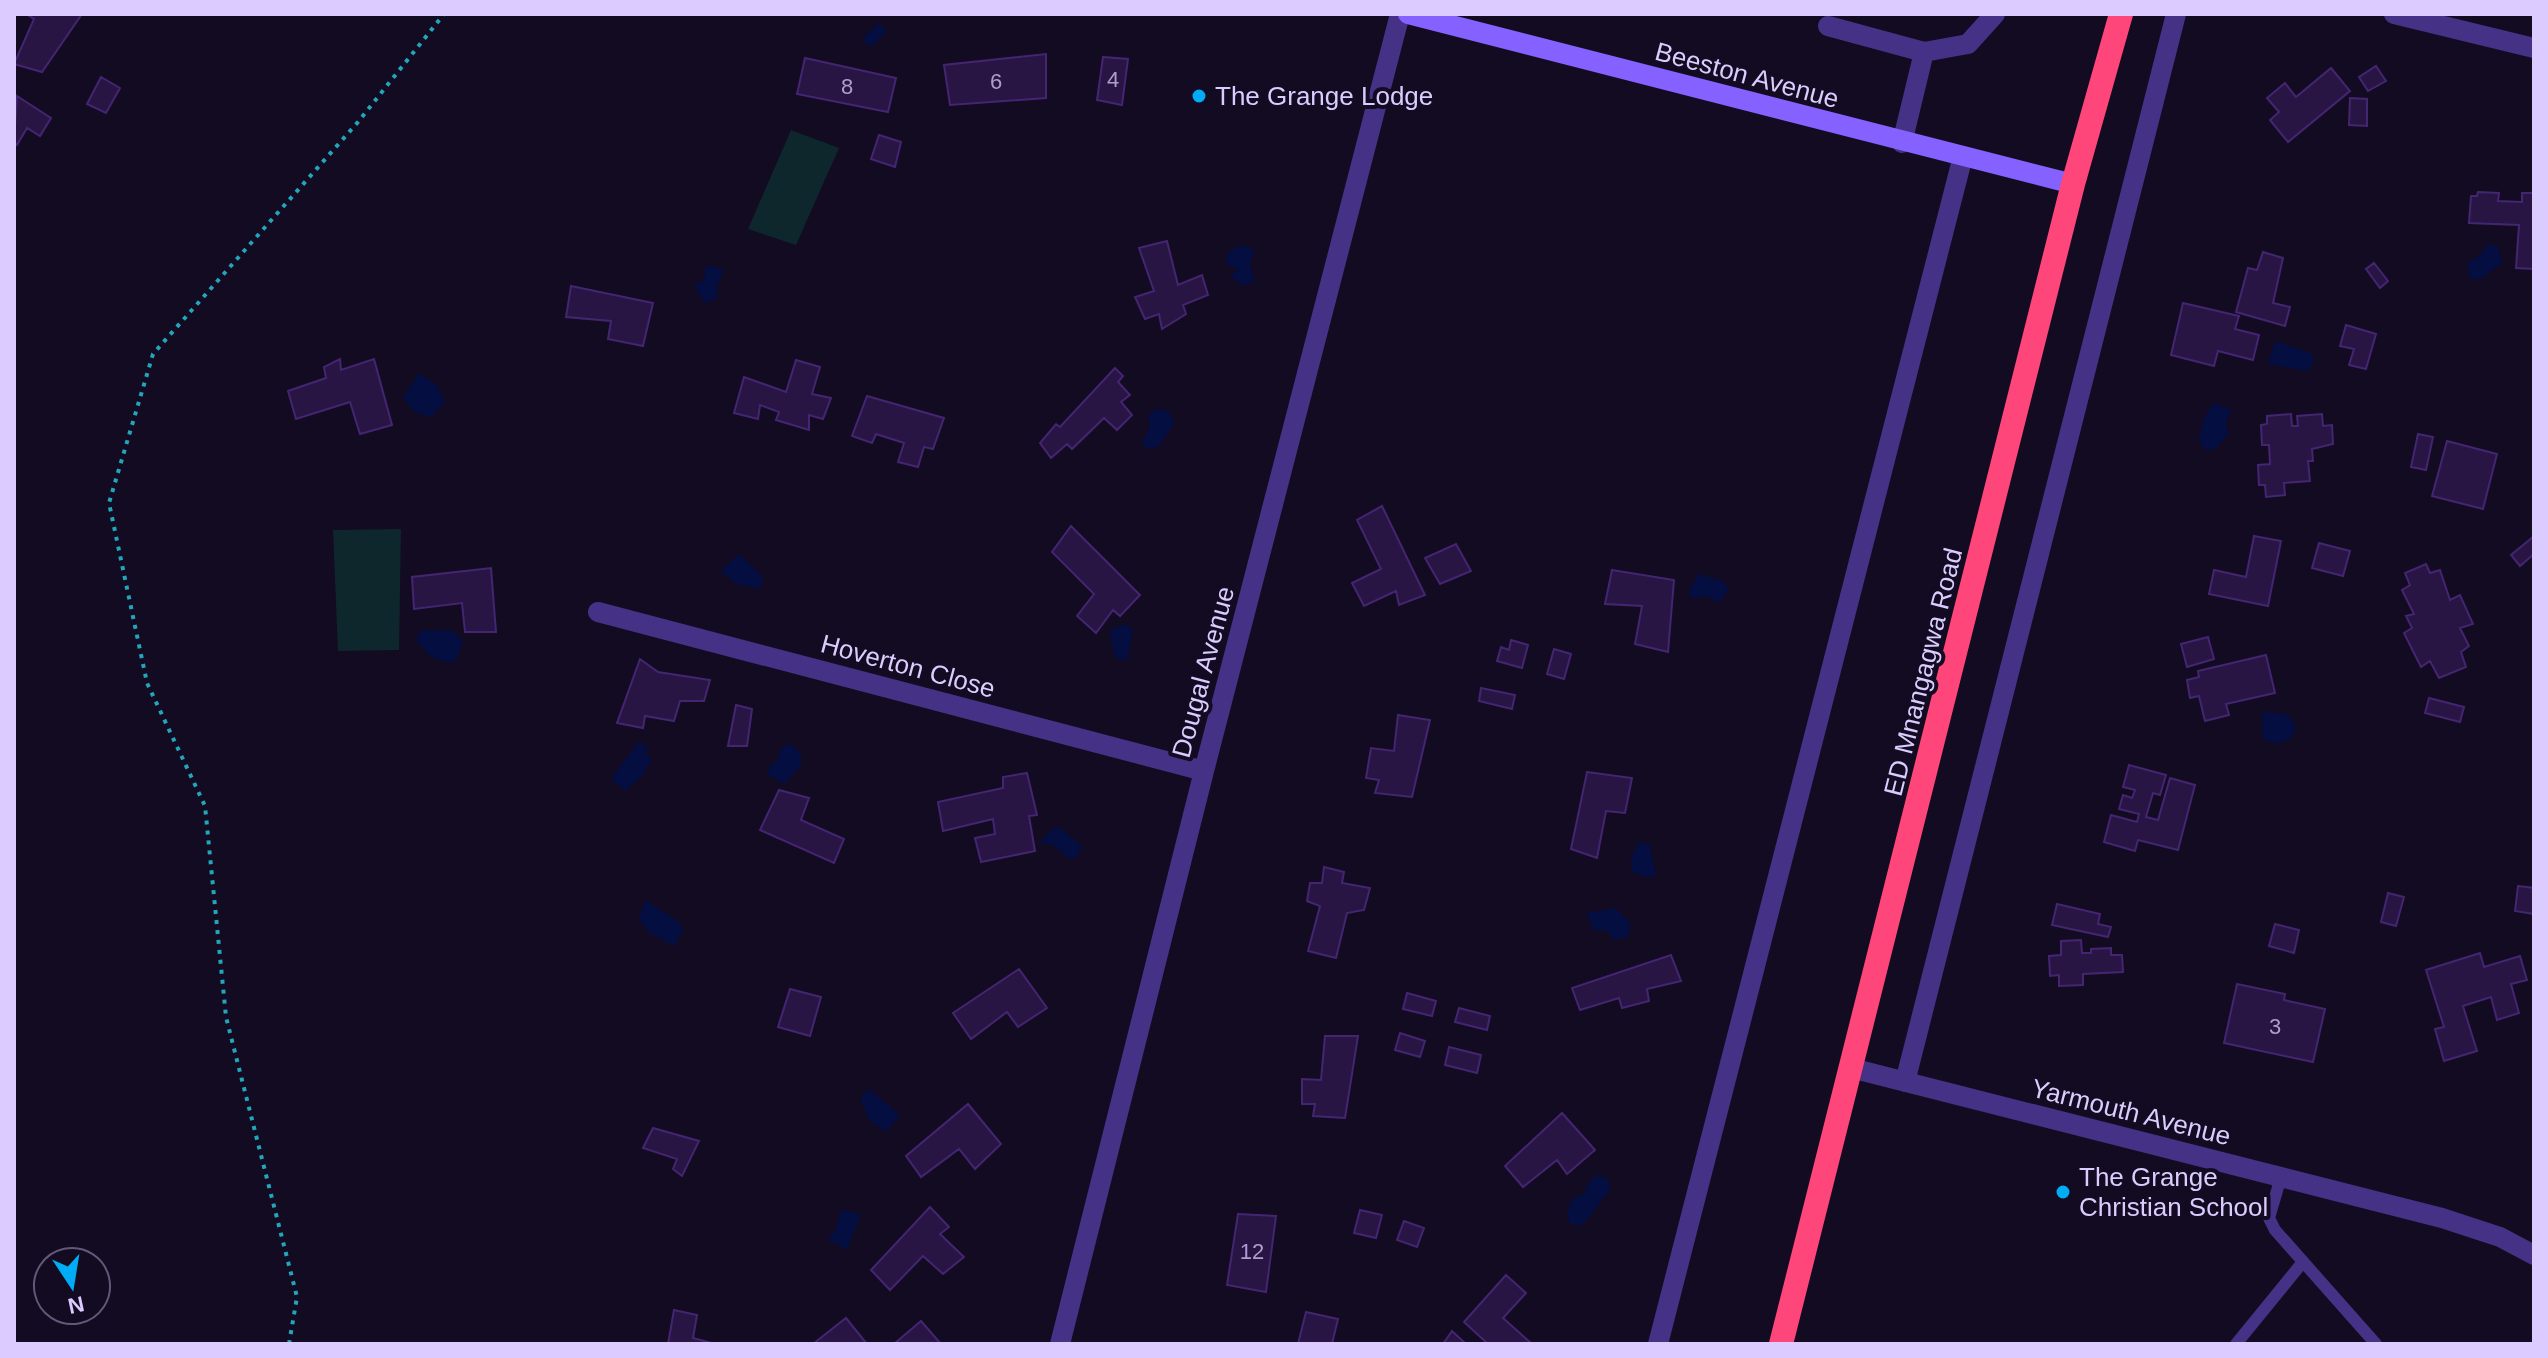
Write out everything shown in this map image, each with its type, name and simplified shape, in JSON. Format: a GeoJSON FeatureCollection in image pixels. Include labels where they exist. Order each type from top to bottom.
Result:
{"type":"FeatureCollection","features":[{"type":"Feature","properties":{"kind":"highway","name":"ED Mnangagwa Road"},"geometry":{"type":"LineString","coordinates":[[1781,1344],[2073,184],[2121,14]]}},
{"type":"Feature","properties":{"kind":"street","name":"Dougal Avenue"},"geometry":{"type":"LineString","coordinates":[[1060,1344],[1204,771],[1400,14]]}},
{"type":"Feature","properties":{"kind":"street","name":"Beeston Avenue"},"geometry":{"type":"LineString","coordinates":[[1408,14],[1902,143],[2073,184]]}},
{"type":"Feature","properties":{"kind":"street"},"geometry":{"type":"LineString","coordinates":[[1828,26],[1924,52],[1968,44],[1995,14]]}},
{"type":"Feature","properties":{"kind":"street"},"geometry":{"type":"LineString","coordinates":[[1905,1082],[2176,14]]}},
{"type":"Feature","properties":{"kind":"street"},"geometry":{"type":"LineString","coordinates":[[2394,14],[2534,48]]}},
{"type":"Feature","properties":{"kind":"street"},"geometry":{"type":"LineString","coordinates":[[1902,143],[1924,52]]}},
{"type":"Feature","properties":{"kind":"street"},"geometry":{"type":"LineString","coordinates":[[1658,1344],[1963,156]]}},
{"type":"Feature","properties":{"kind":"street","name":"Hoverton Close"},"geometry":{"type":"LineString","coordinates":[[598,612],[1204,771]]}},
{"type":"Feature","properties":{"kind":"street","name":"Yarmouth Avenue"},"geometry":{"type":"LineString","coordinates":[[1851,1068],[2442,1218],[2500,1237],[2534,1255]]}},
{"type":"Feature","properties":{"kind":"lane"},"geometry":{"type":"LineString","coordinates":[[2281,1177],[2269,1218],[2302,1263],[2376,1344]]}},
{"type":"Feature","properties":{"kind":"lane"},"geometry":{"type":"LineString","coordinates":[[2236,1344],[2302,1263]]}},
{"type":"Feature","properties":{"kind":"path"},"geometry":{"type":"LineString","coordinates":[[289,1344],[297,1297],[226,1017],[205,806],[147,683],[109,503],[153,354],[358,122],[444,14]]}},
{"type":"Feature","properties":{"kind":"green space"},"geometry":{"type":"Polygon","coordinates":[[[791,130],[839,148],[796,245],[748,229],[791,130]]]}},
{"type":"Feature","properties":{"kind":"green space"},"geometry":{"type":"Polygon","coordinates":[[[401,529],[399,650],[338,651],[333,530],[401,529]]]}},
{"type":"Feature","properties":{"kind":"shaded area"},"geometry":{"type":"Polygon","coordinates":[[[879,23],[887,32],[871,47],[862,39],[879,23]]]}},
{"type":"Feature","properties":{"kind":"shaded area"},"geometry":{"type":"Polygon","coordinates":[[[2488,244],[2498,246],[2502,263],[2481,279],[2469,278],[2468,262],[2479,257],[2488,244]]]}},
{"type":"Feature","properties":{"kind":"shaded area"},"geometry":{"type":"Polygon","coordinates":[[[1244,245],[1255,251],[1250,265],[1255,281],[1243,286],[1230,276],[1239,270],[1225,263],[1229,251],[1244,245]]]}},
{"type":"Feature","properties":{"kind":"shaded area"},"geometry":{"type":"Polygon","coordinates":[[[706,265],[724,270],[717,286],[717,298],[704,303],[694,285],[704,280],[706,265]]]}},
{"type":"Feature","properties":{"kind":"shaded area"},"geometry":{"type":"Polygon","coordinates":[[[2275,341],[2311,353],[2314,361],[2308,371],[2268,364],[2275,341]]]}},
{"type":"Feature","properties":{"kind":"shaded area"},"geometry":{"type":"Polygon","coordinates":[[[419,373],[437,385],[445,402],[431,417],[414,412],[403,398],[419,373]]]}},
{"type":"Feature","properties":{"kind":"shaded area"},"geometry":{"type":"Polygon","coordinates":[[[2213,403],[2231,409],[2226,423],[2229,434],[2216,448],[2207,451],[2199,442],[2203,420],[2213,403]]]}},
{"type":"Feature","properties":{"kind":"shaded area"},"geometry":{"type":"Polygon","coordinates":[[[1156,409],[1168,411],[1175,423],[1159,446],[1149,449],[1142,444],[1150,425],[1148,416],[1156,409]]]}},
{"type":"Feature","properties":{"kind":"shaded area"},"geometry":{"type":"Polygon","coordinates":[[[739,554],[763,577],[761,589],[737,584],[721,571],[739,554]]]}},
{"type":"Feature","properties":{"kind":"shaded area"},"geometry":{"type":"Polygon","coordinates":[[[1698,574],[1723,581],[1729,590],[1718,603],[1706,596],[1692,598],[1688,593],[1698,574]]]}},
{"type":"Feature","properties":{"kind":"shaded area"},"geometry":{"type":"Polygon","coordinates":[[[1124,624],[1133,629],[1127,660],[1115,658],[1110,630],[1124,624]]]}},
{"type":"Feature","properties":{"kind":"shaded area"},"geometry":{"type":"Polygon","coordinates":[[[421,630],[453,631],[463,641],[455,662],[442,661],[429,654],[416,640],[421,630]]]}},
{"type":"Feature","properties":{"kind":"shaded area"},"geometry":{"type":"Polygon","coordinates":[[[2262,712],[2287,714],[2296,726],[2291,739],[2277,744],[2263,739],[2262,712]]]}},
{"type":"Feature","properties":{"kind":"shaded area"},"geometry":{"type":"Polygon","coordinates":[[[638,742],[649,748],[645,753],[652,759],[642,776],[625,791],[611,779],[638,742]]]}},
{"type":"Feature","properties":{"kind":"shaded area"},"geometry":{"type":"Polygon","coordinates":[[[789,743],[801,753],[800,767],[784,784],[767,774],[771,764],[777,762],[780,750],[789,743]]]}},
{"type":"Feature","properties":{"kind":"shaded area"},"geometry":{"type":"Polygon","coordinates":[[[1059,827],[1082,846],[1077,858],[1069,859],[1053,845],[1040,842],[1053,828],[1059,827]]]}},
{"type":"Feature","properties":{"kind":"shaded area"},"geometry":{"type":"Polygon","coordinates":[[[1639,842],[1650,844],[1656,876],[1645,877],[1632,872],[1631,858],[1639,842]]]}},
{"type":"Feature","properties":{"kind":"shaded area"},"geometry":{"type":"Polygon","coordinates":[[[645,900],[679,922],[683,930],[675,946],[649,933],[639,918],[645,900]]]}},
{"type":"Feature","properties":{"kind":"shaded area"},"geometry":{"type":"Polygon","coordinates":[[[1615,908],[1630,922],[1629,937],[1614,940],[1606,930],[1593,930],[1587,913],[1615,908]]]}},
{"type":"Feature","properties":{"kind":"shaded area"},"geometry":{"type":"Polygon","coordinates":[[[869,1089],[900,1115],[886,1132],[869,1120],[860,1098],[869,1089]]]}},
{"type":"Feature","properties":{"kind":"shaded area"},"geometry":{"type":"Polygon","coordinates":[[[1596,1175],[1608,1178],[1610,1192],[1582,1225],[1570,1224],[1567,1212],[1572,1199],[1584,1194],[1588,1183],[1596,1175]]]}},
{"type":"Feature","properties":{"kind":"shaded area"},"geometry":{"type":"Polygon","coordinates":[[[841,1210],[861,1214],[847,1250],[828,1239],[836,1229],[841,1210]]]}},
{"type":"Feature","properties":{"kind":"building"},"geometry":{"type":"Polygon","coordinates":[[[26,14],[82,14],[42,72],[14,64],[34,19],[26,14]]]}},
{"type":"Feature","properties":{"kind":"building"},"geometry":{"type":"Polygon","coordinates":[[[1046,54],[1046,98],[950,105],[944,65],[1046,54]]]}},
{"type":"Feature","properties":{"kind":"building"},"geometry":{"type":"Polygon","coordinates":[[[1103,57],[1128,59],[1122,105],[1097,100],[1103,57]]]}},
{"type":"Feature","properties":{"kind":"building"},"geometry":{"type":"Polygon","coordinates":[[[805,58],[896,78],[888,112],[797,94],[805,58]]]}},
{"type":"Feature","properties":{"kind":"building"},"geometry":{"type":"Polygon","coordinates":[[[2376,66],[2386,81],[2368,91],[2359,77],[2376,66]]]}},
{"type":"Feature","properties":{"kind":"building"},"geometry":{"type":"Polygon","coordinates":[[[2331,68],[2350,91],[2288,142],[2270,120],[2279,112],[2267,98],[2285,83],[2296,97],[2331,68]]]}},
{"type":"Feature","properties":{"kind":"building"},"geometry":{"type":"Polygon","coordinates":[[[101,77],[120,88],[106,113],[87,104],[101,77]]]}},
{"type":"Feature","properties":{"kind":"building"},"geometry":{"type":"Polygon","coordinates":[[[17,96],[51,118],[40,136],[27,128],[17,145],[14,142],[17,96]]]}},
{"type":"Feature","properties":{"kind":"building"},"geometry":{"type":"Polygon","coordinates":[[[2350,98],[2367,99],[2367,126],[2349,125],[2350,98]]]}},
{"type":"Feature","properties":{"kind":"building"},"geometry":{"type":"Polygon","coordinates":[[[879,135],[901,142],[895,167],[871,159],[879,135]]]}},
{"type":"Feature","properties":{"kind":"building"},"geometry":{"type":"Polygon","coordinates":[[[2478,192],[2499,193],[2498,201],[2522,202],[2522,193],[2534,193],[2534,269],[2516,268],[2519,225],[2469,223],[2471,196],[2477,196],[2478,192]]]}},
{"type":"Feature","properties":{"kind":"building"},"geometry":{"type":"Polygon","coordinates":[[[1167,241],[1178,285],[1202,275],[1208,295],[1183,305],[1186,314],[1162,329],[1159,314],[1145,319],[1135,297],[1154,291],[1139,248],[1167,241]]]}},
{"type":"Feature","properties":{"kind":"building"},"geometry":{"type":"Polygon","coordinates":[[[2263,252],[2283,258],[2273,303],[2290,307],[2285,326],[2236,312],[2248,268],[2257,270],[2263,252]]]}},
{"type":"Feature","properties":{"kind":"building"},"geometry":{"type":"Polygon","coordinates":[[[2374,263],[2388,281],[2380,288],[2366,269],[2374,263]]]}},
{"type":"Feature","properties":{"kind":"building"},"geometry":{"type":"Polygon","coordinates":[[[571,286],[653,303],[643,346],[608,339],[611,321],[566,317],[571,286]]]}},
{"type":"Feature","properties":{"kind":"building"},"geometry":{"type":"Polygon","coordinates":[[[2183,303],[2239,316],[2235,329],[2259,335],[2253,360],[2218,351],[2214,366],[2171,355],[2183,303]]]}},
{"type":"Feature","properties":{"kind":"building"},"geometry":{"type":"Polygon","coordinates":[[[2346,325],[2376,334],[2366,369],[2349,365],[2354,349],[2340,346],[2346,325]]]}},
{"type":"Feature","properties":{"kind":"building"},"geometry":{"type":"Polygon","coordinates":[[[340,359],[341,370],[374,359],[392,425],[360,434],[350,402],[296,419],[288,391],[326,378],[324,367],[340,359]]]}},
{"type":"Feature","properties":{"kind":"building"},"geometry":{"type":"Polygon","coordinates":[[[796,360],[820,367],[812,394],[831,398],[823,419],[809,415],[809,430],[776,420],[779,412],[760,405],[758,419],[734,413],[744,377],[786,392],[796,360]]]}},
{"type":"Feature","properties":{"kind":"building"},"geometry":{"type":"Polygon","coordinates":[[[1115,368],[1123,376],[1118,382],[1130,395],[1121,402],[1132,415],[1117,430],[1104,418],[1072,449],[1067,444],[1051,458],[1040,443],[1056,424],[1060,427],[1115,368]]]}},
{"type":"Feature","properties":{"kind":"building"},"geometry":{"type":"Polygon","coordinates":[[[867,396],[944,418],[933,449],[924,447],[918,467],[898,462],[904,443],[876,434],[872,443],[852,436],[867,396]]]}},
{"type":"Feature","properties":{"kind":"building"},"geometry":{"type":"Polygon","coordinates":[[[2291,414],[2292,426],[2298,426],[2297,416],[2322,414],[2323,426],[2332,425],[2333,444],[2312,449],[2313,461],[2308,461],[2310,481],[2284,483],[2285,495],[2266,497],[2265,485],[2259,485],[2258,465],[2270,464],[2269,445],[2262,445],[2261,425],[2267,424],[2267,416],[2291,414]]]}},
{"type":"Feature","properties":{"kind":"building"},"geometry":{"type":"Polygon","coordinates":[[[2418,434],[2433,437],[2426,470],[2411,467],[2418,434]]]}},
{"type":"Feature","properties":{"kind":"building"},"geometry":{"type":"Polygon","coordinates":[[[2447,441],[2497,454],[2483,509],[2432,496],[2447,441]]]}},
{"type":"Feature","properties":{"kind":"building"},"geometry":{"type":"Polygon","coordinates":[[[1382,506],[1425,595],[1399,605],[1396,591],[1364,606],[1352,583],[1381,569],[1357,520],[1382,506]]]}},
{"type":"Feature","properties":{"kind":"building"},"geometry":{"type":"Polygon","coordinates":[[[1071,526],[1140,595],[1120,616],[1113,610],[1096,633],[1077,616],[1094,594],[1052,552],[1071,526]]]}},
{"type":"Feature","properties":{"kind":"building"},"geometry":{"type":"Polygon","coordinates":[[[2254,536],[2281,541],[2268,606],[2209,594],[2214,570],[2246,577],[2254,536]]]}},
{"type":"Feature","properties":{"kind":"building"},"geometry":{"type":"Polygon","coordinates":[[[2534,536],[2534,554],[2520,566],[2511,555],[2534,536]]]}},
{"type":"Feature","properties":{"kind":"building"},"geometry":{"type":"Polygon","coordinates":[[[2319,543],[2350,551],[2343,576],[2312,568],[2319,543]]]}},
{"type":"Feature","properties":{"kind":"building"},"geometry":{"type":"Polygon","coordinates":[[[1456,544],[1471,571],[1440,584],[1425,558],[1456,544]]]}},
{"type":"Feature","properties":{"kind":"building"},"geometry":{"type":"Polygon","coordinates":[[[2426,564],[2430,573],[2440,570],[2450,600],[2460,595],[2473,624],[2460,628],[2469,646],[2461,652],[2466,667],[2439,678],[2430,661],[2421,667],[2404,633],[2412,628],[2406,616],[2414,614],[2402,590],[2410,585],[2405,573],[2426,564]]]}},
{"type":"Feature","properties":{"kind":"building"},"geometry":{"type":"Polygon","coordinates":[[[491,568],[496,632],[465,632],[462,603],[414,609],[412,577],[491,568]]]}},
{"type":"Feature","properties":{"kind":"building"},"geometry":{"type":"Polygon","coordinates":[[[1612,570],[1674,580],[1668,652],[1635,644],[1642,606],[1605,604],[1612,570]]]}},
{"type":"Feature","properties":{"kind":"building"},"geometry":{"type":"Polygon","coordinates":[[[2208,637],[2214,659],[2187,667],[2181,644],[2208,637]]]}},
{"type":"Feature","properties":{"kind":"building"},"geometry":{"type":"Polygon","coordinates":[[[1511,640],[1528,645],[1522,668],[1497,661],[1501,647],[1509,650],[1511,640]]]}},
{"type":"Feature","properties":{"kind":"building"},"geometry":{"type":"Polygon","coordinates":[[[1554,649],[1571,654],[1564,679],[1547,674],[1554,649]]]}},
{"type":"Feature","properties":{"kind":"building"},"geometry":{"type":"Polygon","coordinates":[[[2266,655],[2275,693],[2226,704],[2229,715],[2205,721],[2199,696],[2190,698],[2187,680],[2199,677],[2198,671],[2266,655]]]}},
{"type":"Feature","properties":{"kind":"building"},"geometry":{"type":"Polygon","coordinates":[[[640,659],[658,672],[710,680],[704,701],[680,701],[674,721],[645,716],[643,728],[617,723],[640,659]]]}},
{"type":"Feature","properties":{"kind":"building"},"geometry":{"type":"Polygon","coordinates":[[[1481,688],[1515,695],[1512,709],[1479,701],[1481,688]]]}},
{"type":"Feature","properties":{"kind":"building"},"geometry":{"type":"Polygon","coordinates":[[[2429,698],[2464,707],[2460,722],[2425,713],[2429,698]]]}},
{"type":"Feature","properties":{"kind":"building"},"geometry":{"type":"Polygon","coordinates":[[[736,705],[752,709],[747,746],[728,746],[736,705]]]}},
{"type":"Feature","properties":{"kind":"building"},"geometry":{"type":"Polygon","coordinates":[[[1398,715],[1430,720],[1412,797],[1375,793],[1379,780],[1366,778],[1371,748],[1394,751],[1398,715]]]}},
{"type":"Feature","properties":{"kind":"building"},"geometry":{"type":"Polygon","coordinates":[[[2129,765],[2166,775],[2160,795],[2153,793],[2146,817],[2158,820],[2170,778],[2195,785],[2178,850],[2138,840],[2135,851],[2104,842],[2111,815],[2137,822],[2139,814],[2119,809],[2123,795],[2132,798],[2135,790],[2123,787],[2129,765]]]}},
{"type":"Feature","properties":{"kind":"building"},"geometry":{"type":"Polygon","coordinates":[[[1587,772],[1632,778],[1625,813],[1606,811],[1597,858],[1571,849],[1587,772]]]}},
{"type":"Feature","properties":{"kind":"building"},"geometry":{"type":"Polygon","coordinates":[[[1027,773],[1037,815],[1029,816],[1035,851],[981,862],[975,838],[995,834],[993,819],[943,831],[938,802],[1003,788],[1003,777],[1027,773]]]}},
{"type":"Feature","properties":{"kind":"building"},"geometry":{"type":"Polygon","coordinates":[[[779,790],[809,798],[801,820],[844,839],[834,863],[760,830],[779,790]]]}},
{"type":"Feature","properties":{"kind":"building"},"geometry":{"type":"Polygon","coordinates":[[[1324,867],[1344,872],[1342,883],[1370,888],[1364,910],[1347,913],[1336,958],[1308,951],[1320,906],[1307,901],[1310,883],[1322,883],[1324,867]]]}},
{"type":"Feature","properties":{"kind":"building"},"geometry":{"type":"Polygon","coordinates":[[[2518,886],[2534,888],[2534,914],[2515,911],[2518,886]]]}},
{"type":"Feature","properties":{"kind":"building"},"geometry":{"type":"Polygon","coordinates":[[[2388,893],[2404,897],[2396,926],[2381,922],[2388,893]]]}},
{"type":"Feature","properties":{"kind":"building"},"geometry":{"type":"Polygon","coordinates":[[[2057,904],[2100,914],[2098,924],[2111,927],[2108,937],[2052,925],[2057,904]]]}},
{"type":"Feature","properties":{"kind":"building"},"geometry":{"type":"Polygon","coordinates":[[[2275,924],[2299,930],[2294,953],[2269,946],[2275,924]]]}},
{"type":"Feature","properties":{"kind":"building"},"geometry":{"type":"Polygon","coordinates":[[[2081,940],[2082,953],[2091,953],[2091,949],[2111,948],[2111,955],[2122,955],[2123,972],[2083,974],[2083,985],[2059,986],[2059,975],[2050,976],[2049,956],[2061,955],[2061,941],[2081,940]]]}},
{"type":"Feature","properties":{"kind":"building"},"geometry":{"type":"Polygon","coordinates":[[[2480,953],[2484,967],[2520,956],[2527,980],[2511,984],[2519,1013],[2497,1020],[2491,997],[2463,1006],[2477,1051],[2444,1061],[2435,1029],[2444,1027],[2426,970],[2480,953]]]}},
{"type":"Feature","properties":{"kind":"building"},"geometry":{"type":"Polygon","coordinates":[[[1671,955],[1681,981],[1647,989],[1649,1001],[1622,1008],[1619,998],[1580,1010],[1572,988],[1671,955]]]}},
{"type":"Feature","properties":{"kind":"building"},"geometry":{"type":"Polygon","coordinates":[[[1019,969],[1047,1008],[1018,1027],[1007,1012],[971,1039],[953,1013],[1019,969]]]}},
{"type":"Feature","properties":{"kind":"building"},"geometry":{"type":"Polygon","coordinates":[[[2237,984],[2285,994],[2284,1000],[2325,1009],[2313,1062],[2224,1043],[2237,984]]]}},
{"type":"Feature","properties":{"kind":"building"},"geometry":{"type":"Polygon","coordinates":[[[790,989],[821,997],[810,1036],[778,1027],[790,989]]]}},
{"type":"Feature","properties":{"kind":"building"},"geometry":{"type":"Polygon","coordinates":[[[1407,993],[1436,1001],[1432,1016],[1403,1009],[1407,993]]]}},
{"type":"Feature","properties":{"kind":"building"},"geometry":{"type":"Polygon","coordinates":[[[1459,1008],[1490,1016],[1487,1030],[1455,1022],[1459,1008]]]}},
{"type":"Feature","properties":{"kind":"building"},"geometry":{"type":"Polygon","coordinates":[[[1400,1033],[1425,1041],[1420,1057],[1395,1050],[1400,1033]]]}},
{"type":"Feature","properties":{"kind":"building"},"geometry":{"type":"Polygon","coordinates":[[[1325,1036],[1358,1036],[1345,1118],[1313,1116],[1315,1104],[1302,1104],[1302,1079],[1321,1080],[1325,1036]]]}},
{"type":"Feature","properties":{"kind":"building"},"geometry":{"type":"Polygon","coordinates":[[[1449,1047],[1481,1055],[1477,1073],[1445,1065],[1449,1047]]]}},
{"type":"Feature","properties":{"kind":"building"},"geometry":{"type":"Polygon","coordinates":[[[968,1104],[1001,1144],[975,1169],[959,1149],[921,1177],[906,1156],[968,1104]]]}},
{"type":"Feature","properties":{"kind":"building"},"geometry":{"type":"Polygon","coordinates":[[[1562,1113],[1595,1150],[1567,1174],[1557,1160],[1523,1187],[1505,1166],[1562,1113]]]}},
{"type":"Feature","properties":{"kind":"building"},"geometry":{"type":"Polygon","coordinates":[[[653,1128],[699,1141],[682,1176],[673,1169],[677,1159],[643,1148],[653,1128]]]}},
{"type":"Feature","properties":{"kind":"building"},"geometry":{"type":"Polygon","coordinates":[[[930,1207],[949,1227],[940,1234],[964,1257],[943,1274],[923,1256],[890,1290],[871,1270],[930,1207]]]}},
{"type":"Feature","properties":{"kind":"building"},"geometry":{"type":"Polygon","coordinates":[[[1360,1210],[1382,1215],[1376,1238],[1354,1233],[1360,1210]]]}},
{"type":"Feature","properties":{"kind":"building"},"geometry":{"type":"Polygon","coordinates":[[[1238,1214],[1276,1216],[1266,1292],[1227,1285],[1238,1214]]]}},
{"type":"Feature","properties":{"kind":"building"},"geometry":{"type":"Polygon","coordinates":[[[1404,1221],[1424,1228],[1417,1247],[1397,1240],[1404,1221]]]}},
{"type":"Feature","properties":{"kind":"building"},"geometry":{"type":"Polygon","coordinates":[[[1506,1275],[1526,1293],[1503,1318],[1532,1344],[1488,1344],[1464,1322],[1506,1275]]]}},
{"type":"Feature","properties":{"kind":"building"},"geometry":{"type":"Polygon","coordinates":[[[674,1310],[697,1315],[693,1338],[715,1344],[668,1344],[674,1310]]]}},
{"type":"Feature","properties":{"kind":"building"},"geometry":{"type":"Polygon","coordinates":[[[1306,1312],[1338,1319],[1332,1344],[1298,1344],[1306,1312]]]}},
{"type":"Feature","properties":{"kind":"building"},"geometry":{"type":"Polygon","coordinates":[[[846,1318],[867,1344],[813,1344],[846,1318]]]}},
{"type":"Feature","properties":{"kind":"building"},"geometry":{"type":"Polygon","coordinates":[[[921,1321],[941,1344],[894,1344],[921,1321]]]}},
{"type":"Feature","properties":{"kind":"building"},"geometry":{"type":"Polygon","coordinates":[[[1452,1331],[1466,1344],[1443,1344],[1452,1331]]]}},
{"type":"Feature","properties":{"kind":"place","name":"The Grange Lodge"},"geometry":{"type":"Point","coordinates":[1199,96]}},
{"type":"Feature","properties":{"kind":"place","name":"The Grange Christian School"},"geometry":{"type":"Point","coordinates":[2063,1192]}}]}
